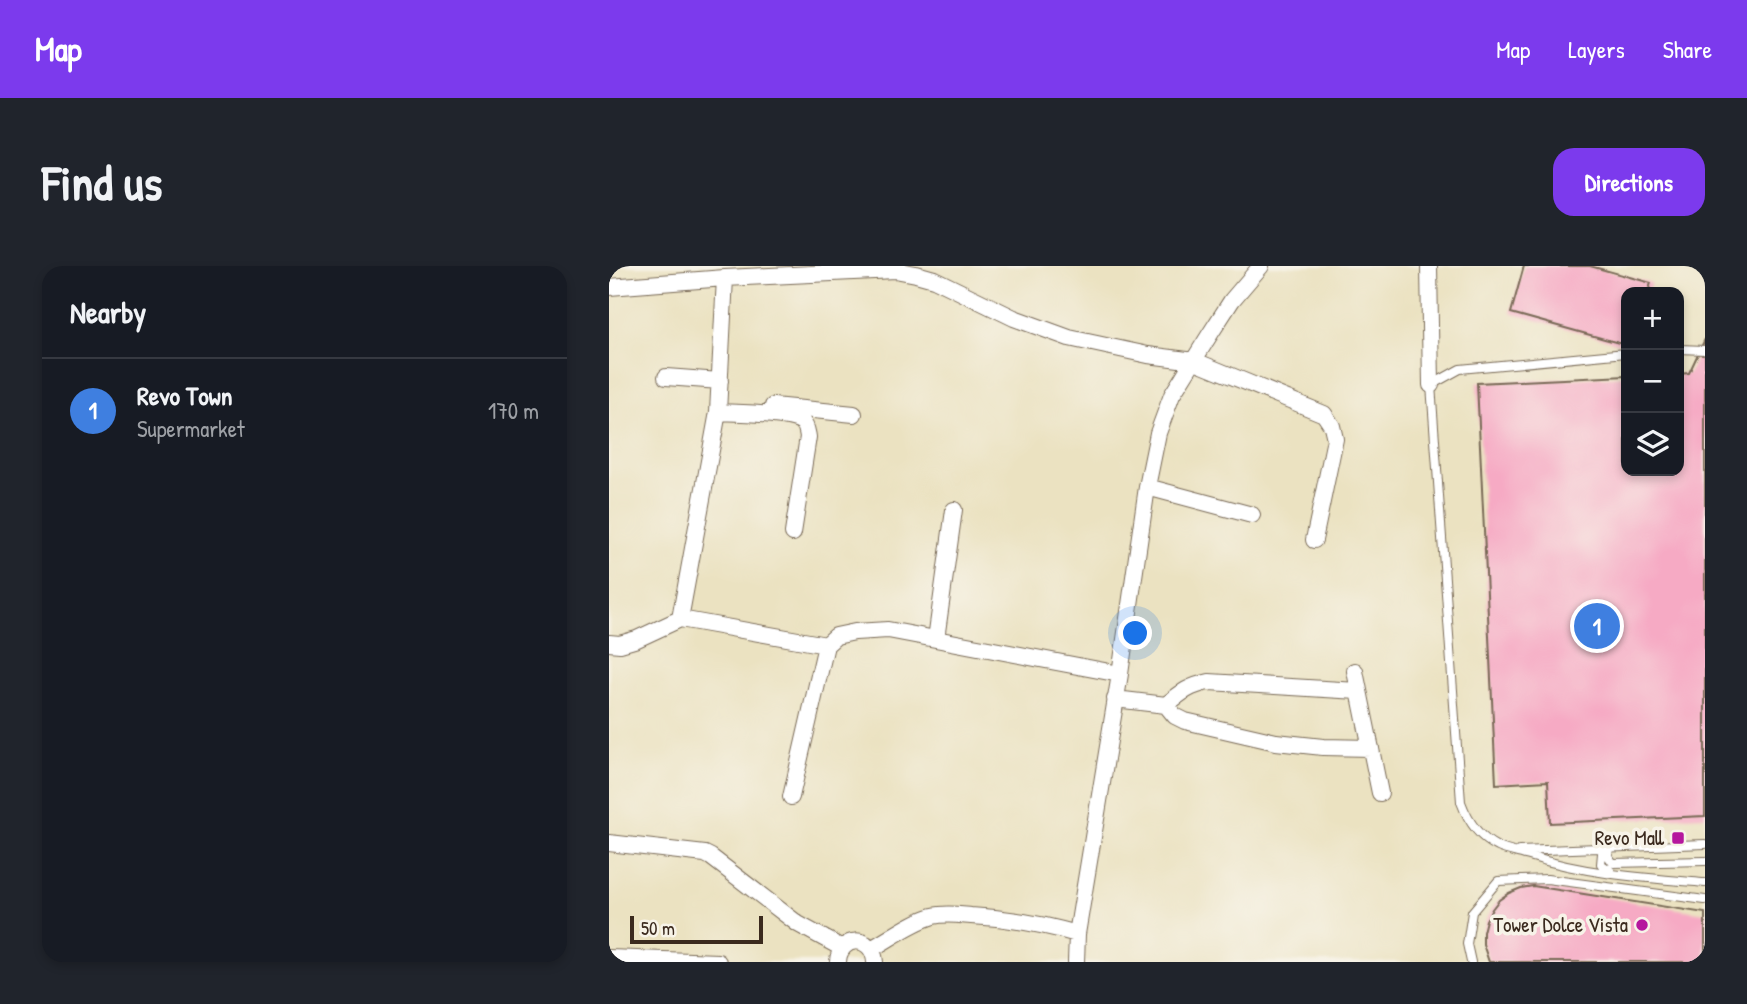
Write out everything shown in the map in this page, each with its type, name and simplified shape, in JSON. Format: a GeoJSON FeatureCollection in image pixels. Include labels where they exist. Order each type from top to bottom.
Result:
{"type":"FeatureCollection","features":[{"type":"Feature","properties":{"kind":"street"},"geometry":{"type":"LineString","coordinates":[[1076,962],[1077,934],[1120,674],[1147,487],[1158,433],[1172,395],[1232,300],[1261,266]]}},
{"type":"Feature","properties":{"kind":"street"},"geometry":{"type":"LineString","coordinates":[[1429,266],[1431,385]]}},
{"type":"Feature","properties":{"kind":"street"},"geometry":{"type":"LineString","coordinates":[[609,287],[725,278],[750,272],[895,270],[934,279],[1014,318],[1069,338],[1148,355],[1195,361],[1324,414],[1332,426],[1335,439],[1314,540]]}},
{"type":"Feature","properties":{"kind":"street"},"geometry":{"type":"LineString","coordinates":[[680,619],[719,407],[725,278]]}},
{"type":"Feature","properties":{"kind":"street"},"geometry":{"type":"LineString","coordinates":[[666,377],[720,381]]}},
{"type":"Feature","properties":{"kind":"street"},"geometry":{"type":"LineString","coordinates":[[719,407],[854,414]]}},
{"type":"Feature","properties":{"kind":"street"},"geometry":{"type":"LineString","coordinates":[[719,407],[786,417],[802,422],[807,428],[793,533]]}},
{"type":"Feature","properties":{"kind":"street"},"geometry":{"type":"LineString","coordinates":[[1147,487],[1252,515]]}},
{"type":"Feature","properties":{"kind":"street"},"geometry":{"type":"LineString","coordinates":[[936,639],[954,510]]}},
{"type":"Feature","properties":{"kind":"street"},"geometry":{"type":"LineString","coordinates":[[609,643],[620,644],[637,639],[680,619],[826,645]]}},
{"type":"Feature","properties":{"kind":"street"},"geometry":{"type":"LineString","coordinates":[[791,797],[826,645],[836,636],[888,630],[1120,674]]}},
{"type":"Feature","properties":{"kind":"street"},"geometry":{"type":"LineString","coordinates":[[1355,671],[1380,793]]}},
{"type":"Feature","properties":{"kind":"street"},"geometry":{"type":"LineString","coordinates":[[1166,705],[1183,690],[1209,681],[1359,691]]}},
{"type":"Feature","properties":{"kind":"street"},"geometry":{"type":"LineString","coordinates":[[1115,699],[1166,705],[1175,716],[1185,721],[1276,742],[1371,748]]}},
{"type":"Feature","properties":{"kind":"street"},"geometry":{"type":"LineString","coordinates":[[609,843],[705,854],[840,955],[852,942],[859,942],[866,944],[873,955],[923,920],[935,915],[998,918],[1077,934]]}},
{"type":"Feature","properties":{"kind":"street"},"geometry":{"type":"LineString","coordinates":[[609,958],[718,962]]}},
{"type":"Feature","properties":{"kind":"lane"},"geometry":{"type":"LineString","coordinates":[[1684,349],[1705,350]]}},
{"type":"Feature","properties":{"kind":"lane"},"geometry":{"type":"LineString","coordinates":[[1621,353],[1460,369],[1431,385],[1461,802],[1468,820],[1481,834],[1497,846],[1511,851],[1552,863],[1705,883]]}},
{"type":"Feature","properties":{"kind":"lane"},"geometry":{"type":"LineString","coordinates":[[1511,851],[1705,844]]}},
{"type":"Feature","properties":{"kind":"lane"},"geometry":{"type":"LineString","coordinates":[[1609,847],[1608,856],[1613,863],[1705,861]]}},
{"type":"Feature","properties":{"kind":"lane"},"geometry":{"type":"LineString","coordinates":[[1609,847],[1602,853],[1601,864],[1617,873]]}},
{"type":"Feature","properties":{"kind":"lane"},"geometry":{"type":"LineString","coordinates":[[1471,962],[1467,944],[1472,912],[1498,881],[1547,879],[1705,900]]}},
{"type":"Feature","properties":{"kind":"building"},"geometry":{"type":"Polygon","coordinates":[[[1524,266],[1590,266],[1651,283],[1650,287],[1621,287],[1621,344],[1511,313],[1524,266]]]}},
{"type":"Feature","properties":{"kind":"building"},"geometry":{"type":"Polygon","coordinates":[[[1705,339],[1705,816],[1550,823],[1548,781],[1496,784],[1477,383],[1621,376],[1621,476],[1684,476],[1684,374],[1689,373],[1705,339]]]}},
{"type":"Feature","properties":{"kind":"building"},"geometry":{"type":"Polygon","coordinates":[[[1533,886],[1705,913],[1705,962],[1489,962],[1483,944],[1483,932],[1492,909],[1509,893],[1533,886]]]}},
{"type":"Feature","properties":{"kind":"place","name":"Revo Town"},"geometry":{"type":"Point","coordinates":[1597,626]}},
{"type":"Feature","properties":{"kind":"place","name":"Revo Mall"},"geometry":{"type":"Point","coordinates":[1678,838]}},
{"type":"Feature","properties":{"kind":"place","name":"Tower Dolce Vista"},"geometry":{"type":"Point","coordinates":[1642,925]}}]}
